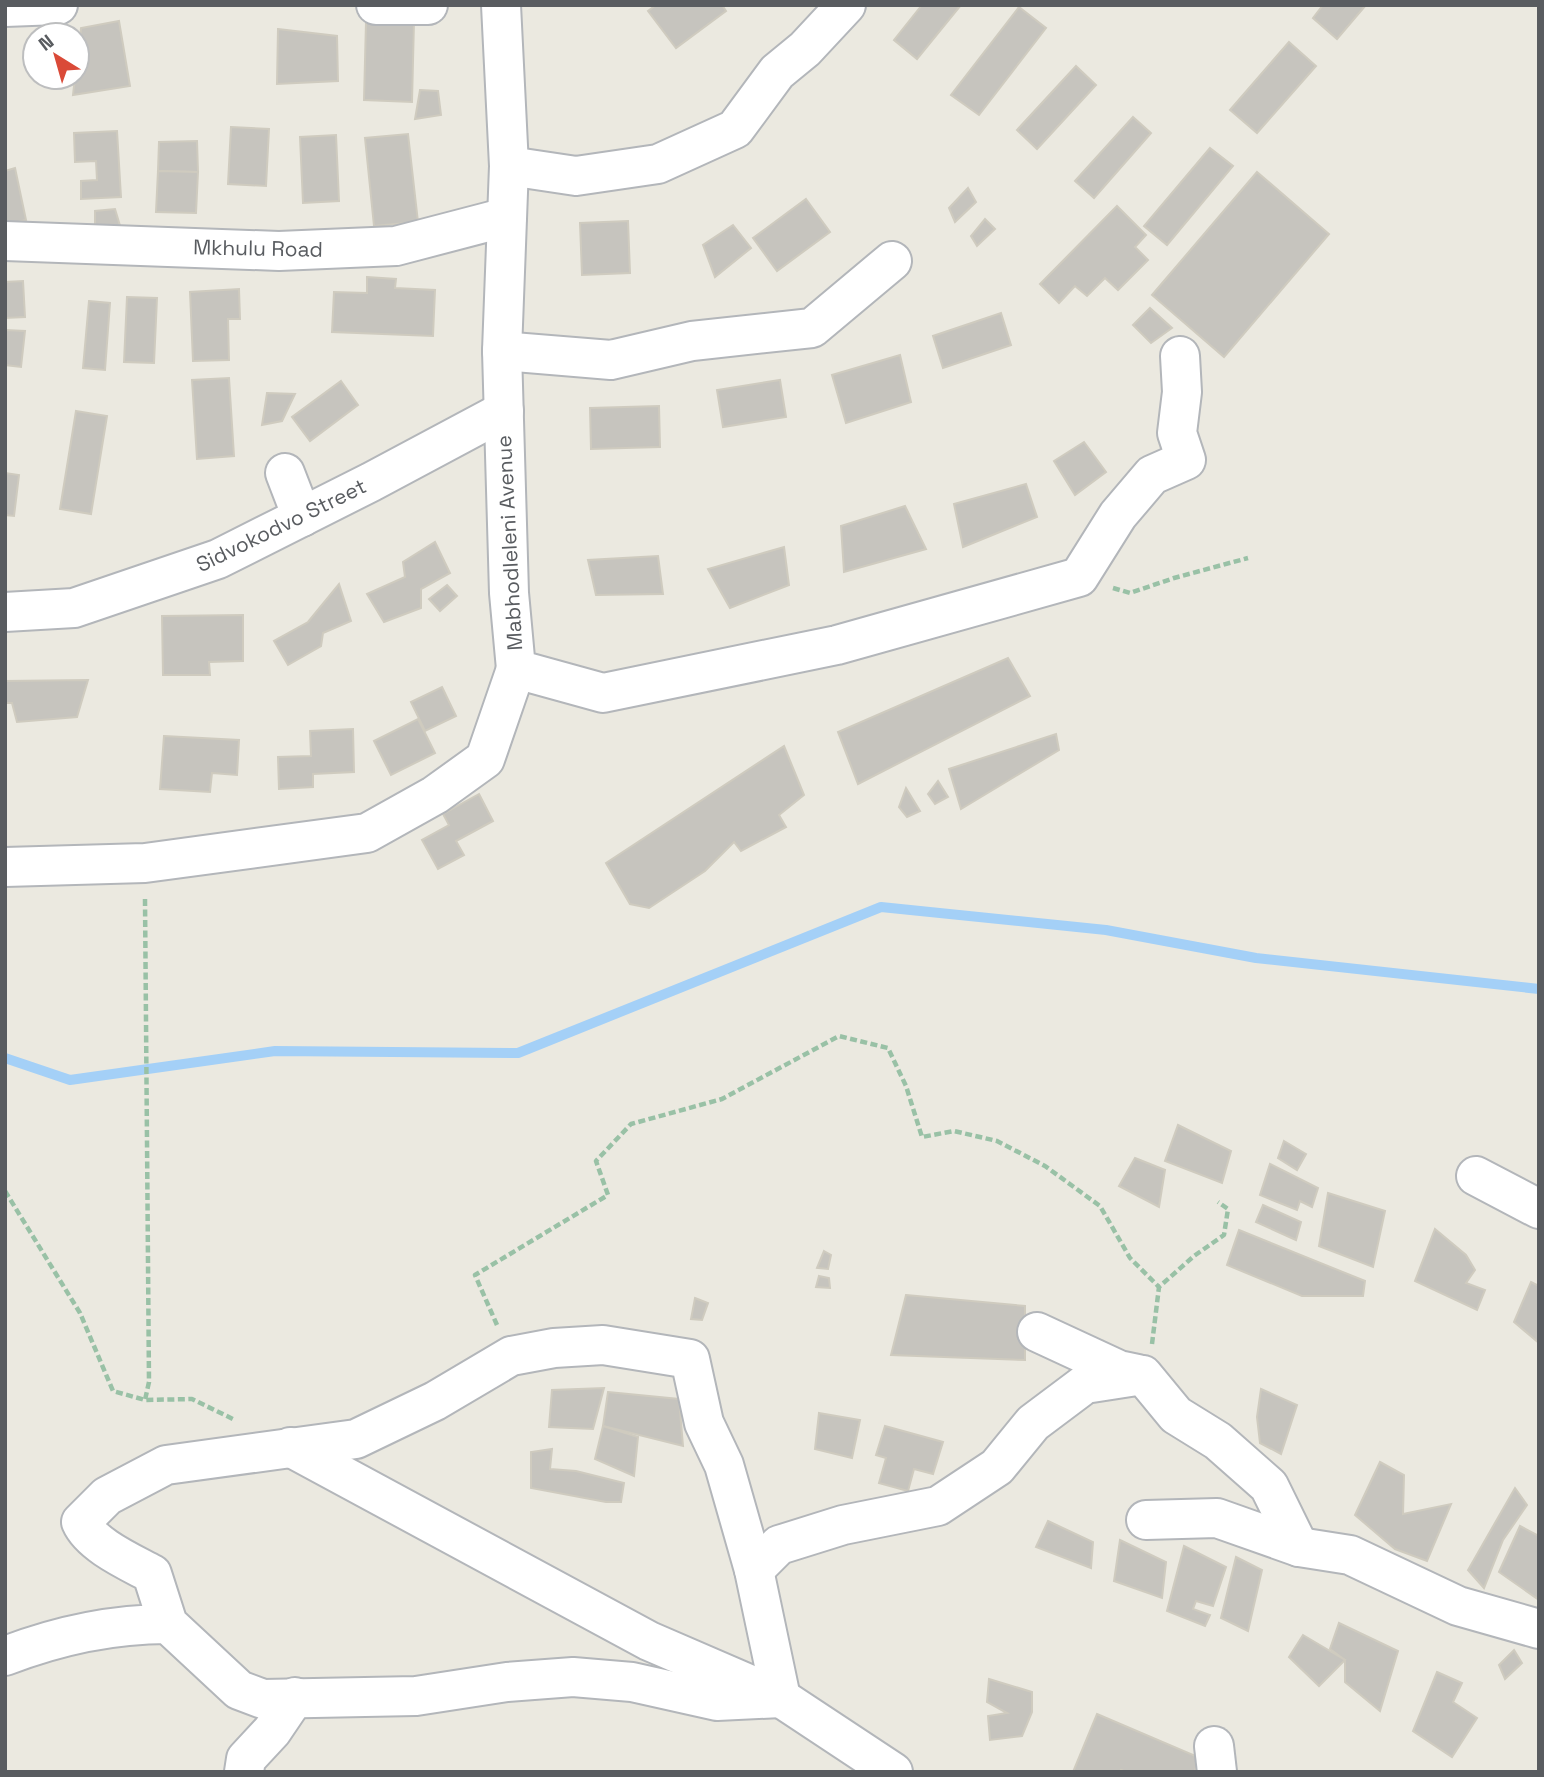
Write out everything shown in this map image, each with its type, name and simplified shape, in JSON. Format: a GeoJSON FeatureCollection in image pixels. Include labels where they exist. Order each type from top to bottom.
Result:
{"type":"FeatureCollection","features":[{"type":"Feature","properties":{"kind":"street"},"geometry":{"type":"LineString","coordinates":[[5,7],[58,5]]}},
{"type":"Feature","properties":{"kind":"street"},"geometry":{"type":"LineString","coordinates":[[376,5],[428,5]]}},
{"type":"Feature","properties":{"kind":"street","name":"Mabhodleleni Avenue"},"geometry":{"type":"LineString","coordinates":[[501,5],[509,166],[502,351],[503,411],[509,593],[516,669],[603,693],[837,645],[1079,577]]}},
{"type":"Feature","properties":{"kind":"street"},"geometry":{"type":"LineString","coordinates":[[509,166],[576,176],[658,164],[735,129],[777,72],[805,49],[846,5]]}},
{"type":"Feature","properties":{"kind":"street","name":"Mkhulu Road"},"geometry":{"type":"LineString","coordinates":[[5,241],[279,251],[396,246],[507,218]]}},
{"type":"Feature","properties":{"kind":"street"},"geometry":{"type":"LineString","coordinates":[[502,351],[611,360],[692,341],[812,328],[892,261]]}},
{"type":"Feature","properties":{"kind":"street"},"geometry":{"type":"LineString","coordinates":[[1079,577],[1118,515],[1153,475],[1186,460],[1177,433],[1182,392],[1180,356]]}},
{"type":"Feature","properties":{"kind":"street","name":"Sidvokodvo Street"},"geometry":{"type":"LineString","coordinates":[[5,612],[74,608],[218,559],[503,411]]}},
{"type":"Feature","properties":{"kind":"street"},"geometry":{"type":"LineString","coordinates":[[285,473],[302,517]]}},
{"type":"Feature","properties":{"kind":"street"},"geometry":{"type":"LineString","coordinates":[[5,867],[145,863],[367,833],[435,795],[485,759],[516,669]]}},
{"type":"Feature","properties":{"kind":"street"},"geometry":{"type":"LineString","coordinates":[[1476,1176],[1539,1209]]}},
{"type":"Feature","properties":{"kind":"street"},"geometry":{"type":"LineString","coordinates":[[1037,1332],[1119,1370],[1143,1375],[1176,1415],[1218,1441],[1269,1486],[1299,1547]]}},
{"type":"Feature","properties":{"kind":"street"},"geometry":{"type":"LineString","coordinates":[[603,1345],[690,1359],[704,1423],[724,1465],[754,1570],[780,1698],[717,1701],[632,1682],[573,1677],[507,1682],[416,1696],[263,1699],[239,1690],[167,1623],[152,1574],[112,1551],[85,1531],[81,1522],[107,1496],[166,1465],[356,1439],[435,1401],[511,1356],[554,1348],[603,1345]]}},
{"type":"Feature","properties":{"kind":"street"},"geometry":{"type":"LineString","coordinates":[[754,1570],[779,1545],[843,1525],[938,1506],[997,1467],[1033,1423],[1085,1384],[1143,1375]]}},
{"type":"Feature","properties":{"kind":"street"},"geometry":{"type":"LineString","coordinates":[[290,1447],[649,1641],[780,1698],[893,1772]]}},
{"type":"Feature","properties":{"kind":"street"},"geometry":{"type":"LineString","coordinates":[[1146,1520],[1217,1518],[1299,1547],[1350,1555],[1458,1605],[1539,1629]]}},
{"type":"Feature","properties":{"kind":"street"},"geometry":{"type":"LineString","coordinates":[[5,1656],[130,1624],[167,1623]]}},
{"type":"Feature","properties":{"kind":"street"},"geometry":{"type":"LineString","coordinates":[[239,1690],[245,1765]]}},
{"type":"Feature","properties":{"kind":"street"},"geometry":{"type":"LineString","coordinates":[[245,1765],[295,1697]]}},
{"type":"Feature","properties":{"kind":"path"},"geometry":{"type":"LineString","coordinates":[[1079,577],[1130,593],[1248,558]]}},
{"type":"Feature","properties":{"kind":"path"},"geometry":{"type":"LineString","coordinates":[[145,863],[149,1382],[145,1400]]}},
{"type":"Feature","properties":{"kind":"path"},"geometry":{"type":"LineString","coordinates":[[511,1356],[475,1275],[608,1195],[596,1161],[631,1124],[722,1099],[839,1036],[888,1048],[906,1086],[922,1137],[954,1131],[997,1141],[1045,1166],[1100,1206],[1130,1258],[1159,1287]]}},
{"type":"Feature","properties":{"kind":"path"},"geometry":{"type":"LineString","coordinates":[[5,1191],[80,1313],[113,1391],[145,1400],[192,1399],[241,1423]]}},
{"type":"Feature","properties":{"kind":"path"},"geometry":{"type":"LineString","coordinates":[[1143,1375],[1152,1343],[1159,1287],[1194,1256],[1224,1235],[1228,1209],[1218,1202]]}},
{"type":"Feature","properties":{"kind":"building"},"geometry":{"type":"Polygon","coordinates":[[[656,5],[722,5],[726,11],[676,48],[648,11],[656,5]]]}},
{"type":"Feature","properties":{"kind":"building"},"geometry":{"type":"Polygon","coordinates":[[[922,5],[961,5],[917,59],[894,40],[922,5]]]}},
{"type":"Feature","properties":{"kind":"building"},"geometry":{"type":"Polygon","coordinates":[[[1323,5],[1366,5],[1337,39],[1313,18],[1323,5]]]}},
{"type":"Feature","properties":{"kind":"building"},"geometry":{"type":"Polygon","coordinates":[[[1019,7],[1046,28],[979,115],[951,95],[1019,7]]]}},
{"type":"Feature","properties":{"kind":"building"},"geometry":{"type":"Polygon","coordinates":[[[119,21],[130,86],[73,95],[73,91],[91,91],[91,26],[119,21]]]}},
{"type":"Feature","properties":{"kind":"building"},"geometry":{"type":"Polygon","coordinates":[[[414,21],[412,102],[364,100],[366,22],[414,21]]]}},
{"type":"Feature","properties":{"kind":"building"},"geometry":{"type":"Polygon","coordinates":[[[278,29],[337,36],[338,81],[277,84],[278,29]]]}},
{"type":"Feature","properties":{"kind":"building"},"geometry":{"type":"Polygon","coordinates":[[[1289,42],[1316,66],[1257,133],[1230,110],[1289,42]]]}},
{"type":"Feature","properties":{"kind":"building"},"geometry":{"type":"Polygon","coordinates":[[[1076,66],[1096,85],[1037,149],[1017,130],[1076,66]]]}},
{"type":"Feature","properties":{"kind":"building"},"geometry":{"type":"Polygon","coordinates":[[[420,90],[438,91],[441,115],[415,119],[420,90]]]}},
{"type":"Feature","properties":{"kind":"building"},"geometry":{"type":"Polygon","coordinates":[[[1133,117],[1151,133],[1094,198],[1075,181],[1133,117]]]}},
{"type":"Feature","properties":{"kind":"building"},"geometry":{"type":"Polygon","coordinates":[[[231,127],[269,129],[266,186],[228,184],[231,127]]]}},
{"type":"Feature","properties":{"kind":"building"},"geometry":{"type":"Polygon","coordinates":[[[117,131],[121,197],[81,199],[81,181],[97,180],[96,161],[75,162],[74,133],[117,131]]]}},
{"type":"Feature","properties":{"kind":"building"},"geometry":{"type":"Polygon","coordinates":[[[408,134],[418,222],[374,226],[365,138],[408,134]]]}},
{"type":"Feature","properties":{"kind":"building"},"geometry":{"type":"Polygon","coordinates":[[[336,135],[339,201],[303,203],[300,137],[336,135]]]}},
{"type":"Feature","properties":{"kind":"building"},"geometry":{"type":"Polygon","coordinates":[[[197,141],[198,172],[158,171],[159,142],[197,141]]]}},
{"type":"Feature","properties":{"kind":"building"},"geometry":{"type":"Polygon","coordinates":[[[1210,148],[1233,166],[1167,245],[1144,226],[1210,148]]]}},
{"type":"Feature","properties":{"kind":"building"},"geometry":{"type":"Polygon","coordinates":[[[15,168],[26,220],[5,225],[5,171],[15,168]]]}},
{"type":"Feature","properties":{"kind":"building"},"geometry":{"type":"Polygon","coordinates":[[[158,171],[198,172],[196,213],[156,212],[158,171]]]}},
{"type":"Feature","properties":{"kind":"building"},"geometry":{"type":"Polygon","coordinates":[[[1257,172],[1329,234],[1224,357],[1152,295],[1257,172]]]}},
{"type":"Feature","properties":{"kind":"building"},"geometry":{"type":"Polygon","coordinates":[[[968,188],[976,202],[955,222],[949,208],[968,188]]]}},
{"type":"Feature","properties":{"kind":"building"},"geometry":{"type":"Polygon","coordinates":[[[806,199],[830,232],[777,271],[753,238],[806,199]]]}},
{"type":"Feature","properties":{"kind":"building"},"geometry":{"type":"Polygon","coordinates":[[[1117,206],[1146,235],[1135,247],[1148,260],[1118,290],[1105,278],[1087,296],[1075,286],[1059,303],[1040,284],[1117,206]]]}},
{"type":"Feature","properties":{"kind":"building"},"geometry":{"type":"Polygon","coordinates":[[[115,209],[121,229],[95,228],[95,211],[115,209]]]}},
{"type":"Feature","properties":{"kind":"building"},"geometry":{"type":"Polygon","coordinates":[[[985,219],[995,229],[977,246],[971,236],[985,219]]]}},
{"type":"Feature","properties":{"kind":"building"},"geometry":{"type":"Polygon","coordinates":[[[628,221],[630,273],[582,275],[580,223],[628,221]]]}},
{"type":"Feature","properties":{"kind":"building"},"geometry":{"type":"Polygon","coordinates":[[[733,225],[751,248],[715,277],[703,245],[733,225]]]}},
{"type":"Feature","properties":{"kind":"building"},"geometry":{"type":"Polygon","coordinates":[[[367,277],[396,279],[395,288],[435,290],[433,336],[332,332],[334,292],[367,293],[367,277]]]}},
{"type":"Feature","properties":{"kind":"building"},"geometry":{"type":"Polygon","coordinates":[[[23,281],[25,317],[5,318],[5,282],[23,281]]]}},
{"type":"Feature","properties":{"kind":"building"},"geometry":{"type":"Polygon","coordinates":[[[239,289],[240,319],[228,319],[229,360],[193,361],[190,292],[239,289]]]}},
{"type":"Feature","properties":{"kind":"building"},"geometry":{"type":"Polygon","coordinates":[[[127,297],[157,298],[154,363],[124,362],[127,297]]]}},
{"type":"Feature","properties":{"kind":"building"},"geometry":{"type":"Polygon","coordinates":[[[89,301],[110,303],[105,370],[83,368],[89,301]]]}},
{"type":"Feature","properties":{"kind":"building"},"geometry":{"type":"Polygon","coordinates":[[[1150,308],[1172,328],[1151,343],[1133,325],[1150,308]]]}},
{"type":"Feature","properties":{"kind":"building"},"geometry":{"type":"Polygon","coordinates":[[[1001,313],[1011,345],[943,368],[933,336],[1001,313]]]}},
{"type":"Feature","properties":{"kind":"building"},"geometry":{"type":"Polygon","coordinates":[[[5,330],[25,331],[21,367],[5,365],[5,330]]]}},
{"type":"Feature","properties":{"kind":"building"},"geometry":{"type":"Polygon","coordinates":[[[900,355],[911,402],[846,423],[832,375],[900,355]]]}},
{"type":"Feature","properties":{"kind":"building"},"geometry":{"type":"Polygon","coordinates":[[[229,378],[234,456],[197,459],[192,380],[229,378]]]}},
{"type":"Feature","properties":{"kind":"building"},"geometry":{"type":"Polygon","coordinates":[[[780,380],[786,417],[723,427],[717,390],[780,380]]]}},
{"type":"Feature","properties":{"kind":"building"},"geometry":{"type":"Polygon","coordinates":[[[341,381],[358,405],[310,441],[292,417],[341,381]]]}},
{"type":"Feature","properties":{"kind":"building"},"geometry":{"type":"Polygon","coordinates":[[[267,393],[295,394],[282,421],[262,425],[267,393]]]}},
{"type":"Feature","properties":{"kind":"building"},"geometry":{"type":"Polygon","coordinates":[[[659,406],[660,447],[591,449],[590,408],[659,406]]]}},
{"type":"Feature","properties":{"kind":"building"},"geometry":{"type":"Polygon","coordinates":[[[76,411],[107,416],[91,514],[60,509],[76,411]]]}},
{"type":"Feature","properties":{"kind":"building"},"geometry":{"type":"Polygon","coordinates":[[[1084,442],[1106,472],[1075,495],[1054,461],[1084,442]]]}},
{"type":"Feature","properties":{"kind":"building"},"geometry":{"type":"Polygon","coordinates":[[[5,473],[19,475],[14,516],[5,515],[5,473]]]}},
{"type":"Feature","properties":{"kind":"building"},"geometry":{"type":"Polygon","coordinates":[[[1026,484],[1037,517],[963,547],[954,504],[1026,484]]]}},
{"type":"Feature","properties":{"kind":"building"},"geometry":{"type":"Polygon","coordinates":[[[905,506],[926,549],[844,572],[841,526],[905,506]]]}},
{"type":"Feature","properties":{"kind":"building"},"geometry":{"type":"Polygon","coordinates":[[[435,542],[450,573],[421,589],[421,608],[384,622],[367,594],[405,577],[403,562],[435,542]]]}},
{"type":"Feature","properties":{"kind":"building"},"geometry":{"type":"Polygon","coordinates":[[[784,547],[789,585],[730,608],[708,569],[784,547]]]}},
{"type":"Feature","properties":{"kind":"building"},"geometry":{"type":"Polygon","coordinates":[[[658,556],[663,594],[596,595],[588,560],[658,556]]]}},
{"type":"Feature","properties":{"kind":"building"},"geometry":{"type":"Polygon","coordinates":[[[339,584],[351,621],[323,633],[321,646],[288,665],[274,641],[308,622],[339,584]]]}},
{"type":"Feature","properties":{"kind":"building"},"geometry":{"type":"Polygon","coordinates":[[[447,585],[457,596],[440,611],[429,599],[447,585]]]}},
{"type":"Feature","properties":{"kind":"building"},"geometry":{"type":"Polygon","coordinates":[[[243,615],[243,661],[209,662],[210,675],[163,675],[162,616],[243,615]]]}},
{"type":"Feature","properties":{"kind":"building"},"geometry":{"type":"Polygon","coordinates":[[[1008,658],[1030,696],[858,784],[838,732],[1008,658]]]}},
{"type":"Feature","properties":{"kind":"building"},"geometry":{"type":"Polygon","coordinates":[[[88,680],[77,717],[17,722],[12,703],[5,703],[5,681],[88,680]]]}},
{"type":"Feature","properties":{"kind":"building"},"geometry":{"type":"Polygon","coordinates":[[[442,687],[456,716],[425,731],[411,702],[442,687]]]}},
{"type":"Feature","properties":{"kind":"building"},"geometry":{"type":"Polygon","coordinates":[[[418,719],[435,753],[391,775],[374,741],[418,719]]]}},
{"type":"Feature","properties":{"kind":"building"},"geometry":{"type":"Polygon","coordinates":[[[353,729],[354,772],[313,774],[313,787],[279,789],[278,757],[311,756],[310,731],[353,729]]]}},
{"type":"Feature","properties":{"kind":"building"},"geometry":{"type":"Polygon","coordinates":[[[1056,734],[1059,750],[961,809],[949,769],[1056,734]]]}},
{"type":"Feature","properties":{"kind":"building"},"geometry":{"type":"Polygon","coordinates":[[[164,736],[239,740],[237,775],[212,773],[210,792],[160,789],[164,736]]]}},
{"type":"Feature","properties":{"kind":"building"},"geometry":{"type":"Polygon","coordinates":[[[784,746],[804,795],[779,815],[786,827],[741,851],[734,842],[705,871],[649,908],[630,904],[606,863],[784,746]]]}},
{"type":"Feature","properties":{"kind":"building"},"geometry":{"type":"Polygon","coordinates":[[[938,781],[948,797],[935,804],[928,794],[938,781]]]}},
{"type":"Feature","properties":{"kind":"building"},"geometry":{"type":"Polygon","coordinates":[[[906,788],[920,811],[907,817],[899,807],[906,788]]]}},
{"type":"Feature","properties":{"kind":"building"},"geometry":{"type":"Polygon","coordinates":[[[479,794],[493,821],[456,841],[464,855],[438,869],[422,840],[449,825],[443,814],[479,794]]]}},
{"type":"Feature","properties":{"kind":"building"},"geometry":{"type":"Polygon","coordinates":[[[1178,1125],[1231,1151],[1222,1183],[1165,1161],[1178,1125]]]}},
{"type":"Feature","properties":{"kind":"building"},"geometry":{"type":"Polygon","coordinates":[[[1284,1141],[1306,1154],[1297,1170],[1278,1158],[1284,1141]]]}},
{"type":"Feature","properties":{"kind":"building"},"geometry":{"type":"Polygon","coordinates":[[[1135,1158],[1165,1170],[1159,1207],[1119,1186],[1135,1158]]]}},
{"type":"Feature","properties":{"kind":"building"},"geometry":{"type":"Polygon","coordinates":[[[1270,1164],[1318,1188],[1312,1207],[1300,1201],[1297,1210],[1260,1195],[1270,1164]]]}},
{"type":"Feature","properties":{"kind":"building"},"geometry":{"type":"Polygon","coordinates":[[[1328,1193],[1385,1211],[1373,1267],[1319,1246],[1328,1193]]]}},
{"type":"Feature","properties":{"kind":"building"},"geometry":{"type":"Polygon","coordinates":[[[1263,1205],[1301,1222],[1296,1240],[1256,1222],[1263,1205]]]}},
{"type":"Feature","properties":{"kind":"building"},"geometry":{"type":"Polygon","coordinates":[[[1435,1229],[1466,1255],[1475,1270],[1466,1283],[1485,1290],[1477,1310],[1415,1281],[1435,1229]]]}},
{"type":"Feature","properties":{"kind":"building"},"geometry":{"type":"Polygon","coordinates":[[[1239,1230],[1365,1281],[1363,1296],[1302,1296],[1227,1265],[1239,1230]]]}},
{"type":"Feature","properties":{"kind":"building"},"geometry":{"type":"Polygon","coordinates":[[[824,1251],[831,1255],[828,1269],[817,1268],[824,1251]]]}},
{"type":"Feature","properties":{"kind":"building"},"geometry":{"type":"Polygon","coordinates":[[[819,1276],[829,1278],[830,1288],[816,1287],[819,1276]]]}},
{"type":"Feature","properties":{"kind":"building"},"geometry":{"type":"Polygon","coordinates":[[[1531,1282],[1539,1286],[1539,1343],[1514,1322],[1531,1282]]]}},
{"type":"Feature","properties":{"kind":"building"},"geometry":{"type":"Polygon","coordinates":[[[906,1295],[1025,1306],[1025,1360],[891,1355],[906,1295]]]}},
{"type":"Feature","properties":{"kind":"building"},"geometry":{"type":"Polygon","coordinates":[[[695,1298],[708,1303],[702,1320],[691,1319],[695,1298]]]}},
{"type":"Feature","properties":{"kind":"building"},"geometry":{"type":"Polygon","coordinates":[[[604,1388],[593,1429],[549,1427],[552,1390],[604,1388]]]}},
{"type":"Feature","properties":{"kind":"building"},"geometry":{"type":"Polygon","coordinates":[[[1261,1389],[1297,1405],[1281,1454],[1260,1443],[1257,1417],[1261,1389]]]}},
{"type":"Feature","properties":{"kind":"building"},"geometry":{"type":"Polygon","coordinates":[[[608,1392],[679,1399],[683,1446],[603,1426],[608,1392]]]}},
{"type":"Feature","properties":{"kind":"building"},"geometry":{"type":"Polygon","coordinates":[[[819,1413],[860,1420],[852,1458],[815,1449],[819,1413]]]}},
{"type":"Feature","properties":{"kind":"building"},"geometry":{"type":"Polygon","coordinates":[[[603,1426],[638,1437],[634,1476],[595,1459],[603,1426]]]}},
{"type":"Feature","properties":{"kind":"building"},"geometry":{"type":"Polygon","coordinates":[[[885,1426],[943,1442],[933,1474],[914,1469],[908,1491],[879,1483],[886,1458],[876,1455],[885,1426]]]}},
{"type":"Feature","properties":{"kind":"building"},"geometry":{"type":"Polygon","coordinates":[[[552,1449],[550,1469],[576,1471],[624,1483],[621,1502],[606,1502],[531,1488],[531,1452],[552,1449]]]}},
{"type":"Feature","properties":{"kind":"building"},"geometry":{"type":"Polygon","coordinates":[[[1380,1462],[1404,1475],[1403,1514],[1451,1504],[1427,1561],[1395,1549],[1355,1515],[1380,1462]]]}},
{"type":"Feature","properties":{"kind":"building"},"geometry":{"type":"Polygon","coordinates":[[[1515,1488],[1527,1505],[1503,1540],[1484,1588],[1468,1570],[1515,1488]]]}},
{"type":"Feature","properties":{"kind":"building"},"geometry":{"type":"Polygon","coordinates":[[[1048,1521],[1093,1542],[1091,1568],[1036,1547],[1048,1521]]]}},
{"type":"Feature","properties":{"kind":"building"},"geometry":{"type":"Polygon","coordinates":[[[1520,1526],[1539,1536],[1539,1600],[1499,1572],[1520,1526]]]}},
{"type":"Feature","properties":{"kind":"building"},"geometry":{"type":"Polygon","coordinates":[[[1120,1540],[1166,1562],[1162,1598],[1114,1581],[1120,1540]]]}},
{"type":"Feature","properties":{"kind":"building"},"geometry":{"type":"Polygon","coordinates":[[[1184,1546],[1226,1567],[1213,1606],[1196,1601],[1193,1609],[1210,1615],[1205,1626],[1167,1611],[1184,1546]]]}},
{"type":"Feature","properties":{"kind":"building"},"geometry":{"type":"Polygon","coordinates":[[[1236,1557],[1262,1570],[1248,1631],[1221,1618],[1236,1557]]]}},
{"type":"Feature","properties":{"kind":"building"},"geometry":{"type":"Polygon","coordinates":[[[1339,1623],[1398,1651],[1380,1711],[1345,1682],[1345,1660],[1330,1649],[1339,1623]]]}},
{"type":"Feature","properties":{"kind":"building"},"geometry":{"type":"Polygon","coordinates":[[[1303,1635],[1345,1660],[1319,1686],[1289,1657],[1303,1635]]]}},
{"type":"Feature","properties":{"kind":"building"},"geometry":{"type":"Polygon","coordinates":[[[1514,1650],[1522,1663],[1505,1679],[1499,1665],[1514,1650]]]}},
{"type":"Feature","properties":{"kind":"building"},"geometry":{"type":"Polygon","coordinates":[[[1437,1672],[1462,1683],[1453,1702],[1477,1718],[1452,1757],[1413,1731],[1437,1672]]]}},
{"type":"Feature","properties":{"kind":"building"},"geometry":{"type":"Polygon","coordinates":[[[989,1679],[1032,1692],[1032,1712],[1022,1736],[990,1740],[988,1716],[1007,1713],[987,1702],[989,1679]]]}},
{"type":"Feature","properties":{"kind":"building"},"geometry":{"type":"Polygon","coordinates":[[[1097,1714],[1198,1757],[1195,1772],[1073,1772],[1097,1714]]]}},
{"type":"Feature","properties":{"kind":"waterway"},"geometry":{"type":"LineString","coordinates":[[5,1058],[70,1080],[275,1051],[518,1053],[881,907],[1106,930],[1256,958],[1539,989]]}}]}
